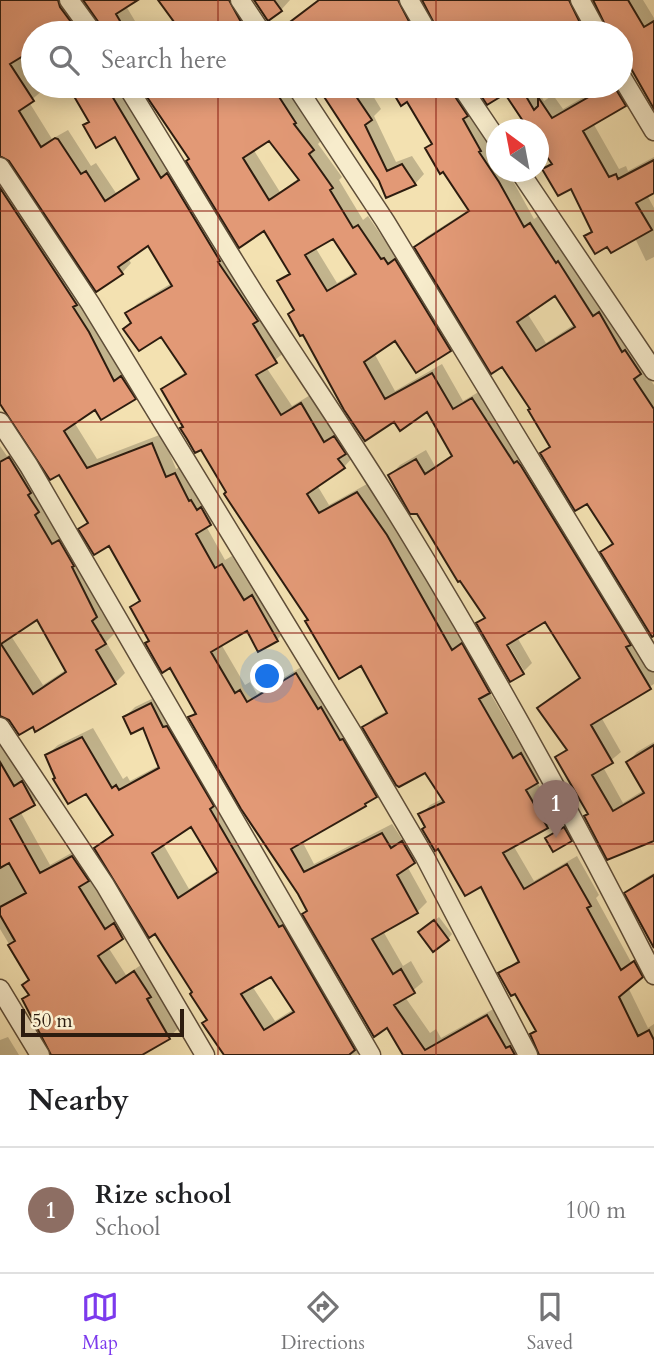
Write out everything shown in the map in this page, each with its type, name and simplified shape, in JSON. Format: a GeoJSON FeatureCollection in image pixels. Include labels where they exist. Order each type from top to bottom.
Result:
{"type":"FeatureCollection","features":[{"type":"Feature","properties":{"kind":"street"},"geometry":{"type":"LineString","coordinates":[[69,0],[84,21]]}},
{"type":"Feature","properties":{"kind":"street"},"geometry":{"type":"LineString","coordinates":[[240,0],[254,21]]}},
{"type":"Feature","properties":{"kind":"street"},"geometry":{"type":"LineString","coordinates":[[409,0],[421,21]]}},
{"type":"Feature","properties":{"kind":"street"},"geometry":{"type":"LineString","coordinates":[[580,0],[591,21]]}},
{"type":"Feature","properties":{"kind":"street"},"geometry":{"type":"LineString","coordinates":[[633,96],[654,131]]}},
{"type":"Feature","properties":{"kind":"street"},"geometry":{"type":"LineString","coordinates":[[134,98],[254,293],[328,404],[446,597],[599,867],[654,975]]}},
{"type":"Feature","properties":{"kind":"street"},"geometry":{"type":"LineString","coordinates":[[304,98],[392,233],[654,662]]}},
{"type":"Feature","properties":{"kind":"street"},"geometry":{"type":"LineString","coordinates":[[469,98],[486,123]]}},
{"type":"Feature","properties":{"kind":"street"},"geometry":{"type":"LineString","coordinates":[[0,167],[90,303],[353,734],[425,857],[528,1055]]}},
{"type":"Feature","properties":{"kind":"street"},"geometry":{"type":"LineString","coordinates":[[527,182],[654,371]]}},
{"type":"Feature","properties":{"kind":"street"},"geometry":{"type":"LineString","coordinates":[[0,422],[36,478],[372,1055]]}},
{"type":"Feature","properties":{"kind":"street"},"geometry":{"type":"LineString","coordinates":[[0,727],[105,885],[205,1055]]}},
{"type":"Feature","properties":{"kind":"street"},"geometry":{"type":"LineString","coordinates":[[0,989],[40,1055]]}},
{"type":"Feature","properties":{"kind":"building"},"geometry":{"type":"Polygon","coordinates":[[[0,0],[58,0],[70,21],[21,21],[21,57],[10,64],[21,81],[21,98],[32,98],[34,101],[19,111],[41,147],[55,138],[58,139],[81,174],[86,171],[105,201],[139,179],[115,137],[96,148],[83,125],[89,122],[75,98],[113,98],[161,178],[167,173],[220,261],[218,262],[258,321],[253,324],[277,363],[256,375],[281,415],[301,403],[324,442],[334,436],[346,454],[338,459],[345,468],[307,494],[319,513],[357,492],[387,535],[452,650],[462,643],[490,693],[479,699],[513,758],[521,753],[538,783],[526,790],[548,828],[503,853],[524,889],[567,864],[591,906],[587,908],[621,970],[634,961],[643,977],[619,997],[638,1036],[649,1030],[654,1040],[654,1055],[539,1055],[530,1034],[536,1031],[515,994],[511,996],[498,973],[519,962],[481,887],[465,896],[438,849],[435,851],[422,829],[425,827],[418,814],[444,802],[425,773],[399,787],[396,785],[362,727],[387,713],[361,666],[339,679],[305,621],[308,620],[224,494],[226,492],[201,450],[195,453],[161,389],[186,374],[161,337],[139,351],[123,329],[131,323],[125,313],[172,286],[148,246],[118,267],[123,274],[96,292],[9,161],[0,156],[0,0]]]}},
{"type":"Feature","properties":{"kind":"building"},"geometry":{"type":"Polygon","coordinates":[[[83,0],[138,0],[116,14],[120,21],[98,21],[83,0]]]}},
{"type":"Feature","properties":{"kind":"building"},"geometry":{"type":"Polygon","coordinates":[[[158,0],[229,0],[240,21],[173,21],[158,0]]]}},
{"type":"Feature","properties":{"kind":"building"},"geometry":{"type":"Polygon","coordinates":[[[254,0],[274,0],[282,11],[268,21],[254,0]]]}},
{"type":"Feature","properties":{"kind":"building"},"geometry":{"type":"Polygon","coordinates":[[[319,0],[398,0],[409,21],[291,21],[319,0]]]}},
{"type":"Feature","properties":{"kind":"building"},"geometry":{"type":"Polygon","coordinates":[[[422,0],[569,0],[579,21],[433,21],[422,0]]]}},
{"type":"Feature","properties":{"kind":"building"},"geometry":{"type":"Polygon","coordinates":[[[593,0],[628,0],[644,27],[654,21],[654,109],[633,72],[633,21],[603,21],[593,0]]]}},
{"type":"Feature","properties":{"kind":"building"},"geometry":{"type":"Polygon","coordinates":[[[148,98],[280,98],[296,123],[294,124],[314,150],[309,154],[333,188],[330,190],[353,228],[358,225],[381,259],[384,258],[388,264],[395,259],[451,351],[416,373],[395,341],[364,362],[385,399],[432,373],[453,409],[472,398],[514,463],[517,461],[521,466],[631,645],[626,647],[651,689],[591,725],[613,763],[592,775],[613,811],[644,793],[626,762],[654,745],[654,841],[607,860],[584,816],[588,814],[555,757],[567,750],[537,708],[580,678],[545,622],[507,645],[524,674],[510,682],[476,623],[485,618],[460,581],[458,582],[417,514],[410,514],[388,475],[416,459],[425,474],[452,456],[427,412],[400,431],[394,422],[365,441],[288,314],[294,310],[277,281],[290,274],[264,231],[239,248],[186,161],[189,159],[148,98]],[[269,141],[243,158],[269,200],[299,180],[269,141]],[[333,239],[305,255],[327,291],[356,274],[333,239]]]}},
{"type":"Feature","properties":{"kind":"building"},"geometry":{"type":"Polygon","coordinates":[[[325,98],[357,98],[372,120],[365,125],[387,171],[402,164],[416,185],[386,198],[379,181],[325,98]]]}},
{"type":"Feature","properties":{"kind":"building"},"geometry":{"type":"Polygon","coordinates":[[[396,98],[456,98],[468,116],[463,119],[486,162],[486,182],[499,182],[524,227],[530,223],[593,316],[599,312],[622,352],[625,350],[641,374],[634,379],[654,409],[652,637],[600,552],[613,544],[587,504],[575,511],[540,453],[550,447],[528,410],[530,409],[502,367],[491,374],[414,247],[469,211],[443,172],[440,174],[425,148],[432,144],[407,102],[401,106],[396,98]],[[555,296],[517,322],[536,351],[575,327],[555,296]]]}},
{"type":"Feature","properties":{"kind":"building"},"geometry":{"type":"Polygon","coordinates":[[[483,98],[498,98],[487,105],[483,98]]]}},
{"type":"Feature","properties":{"kind":"building"},"geometry":{"type":"Polygon","coordinates":[[[508,98],[527,98],[534,110],[538,106],[539,98],[552,118],[587,98],[621,98],[626,106],[583,131],[609,177],[616,174],[618,179],[654,160],[654,193],[636,203],[652,230],[611,253],[607,247],[595,254],[584,236],[592,232],[571,189],[558,196],[549,181],[549,166],[552,164],[549,160],[549,119],[522,119],[508,98]]]}},
{"type":"Feature","properties":{"kind":"building"},"geometry":{"type":"Polygon","coordinates":[[[0,188],[77,305],[73,307],[114,381],[121,376],[136,399],[101,420],[95,410],[64,431],[87,468],[152,443],[166,477],[175,473],[189,501],[191,500],[197,510],[201,507],[211,525],[196,534],[215,568],[222,564],[244,600],[252,595],[278,641],[258,652],[247,631],[211,652],[235,693],[240,690],[247,702],[296,673],[318,709],[321,707],[340,740],[343,739],[377,797],[291,849],[304,872],[382,833],[391,848],[402,841],[415,863],[397,875],[418,913],[372,939],[393,974],[401,969],[415,993],[394,1005],[425,1050],[487,1015],[506,1048],[510,1046],[515,1055],[403,1055],[387,1028],[374,1037],[302,914],[307,911],[298,894],[241,809],[188,717],[196,714],[170,668],[162,673],[145,643],[149,641],[130,607],[140,601],[109,546],[94,555],[78,529],[88,523],[59,475],[50,480],[0,404],[0,188]]]}},
{"type":"Feature","properties":{"kind":"building"},"geometry":{"type":"Polygon","coordinates":[[[9,457],[31,493],[28,495],[39,512],[35,515],[52,544],[59,540],[74,566],[72,567],[97,617],[92,621],[106,644],[96,650],[116,684],[35,732],[33,727],[19,735],[9,720],[0,716],[0,462],[9,457]],[[37,620],[1,644],[33,694],[66,672],[37,620]]]}},
{"type":"Feature","properties":{"kind":"building"},"geometry":{"type":"Polygon","coordinates":[[[151,703],[163,727],[167,726],[214,806],[210,809],[279,927],[283,925],[355,1050],[349,1055],[224,1055],[202,1023],[207,1020],[190,994],[192,992],[155,934],[149,938],[94,848],[113,835],[86,794],[68,804],[53,779],[55,778],[45,755],[82,737],[112,788],[116,785],[119,790],[159,768],[143,728],[131,734],[123,717],[151,703]],[[191,827],[152,853],[178,898],[218,872],[191,827]],[[271,977],[241,994],[264,1030],[294,1012],[271,977]]]}},
{"type":"Feature","properties":{"kind":"building"},"geometry":{"type":"Polygon","coordinates":[[[0,762],[14,786],[22,781],[35,805],[10,819],[40,873],[72,856],[89,881],[79,887],[105,929],[114,923],[123,939],[98,956],[116,983],[134,971],[151,997],[147,999],[170,1039],[142,1055],[51,1055],[22,999],[29,995],[22,985],[29,980],[8,945],[15,941],[0,915],[0,907],[26,893],[9,863],[0,868],[0,762]]]}},
{"type":"Feature","properties":{"kind":"building"},"geometry":{"type":"Polygon","coordinates":[[[564,827],[572,841],[553,852],[545,838],[564,827]]]}},
{"type":"Feature","properties":{"kind":"building"},"geometry":{"type":"Polygon","coordinates":[[[654,875],[654,948],[624,893],[654,875]]]}},
{"type":"Feature","properties":{"kind":"building"},"geometry":{"type":"Polygon","coordinates":[[[434,920],[449,940],[433,952],[418,932],[434,920]]]}},
{"type":"Feature","properties":{"kind":"place","name":"Rize school"},"geometry":{"type":"Point","coordinates":[556,838]}}]}
